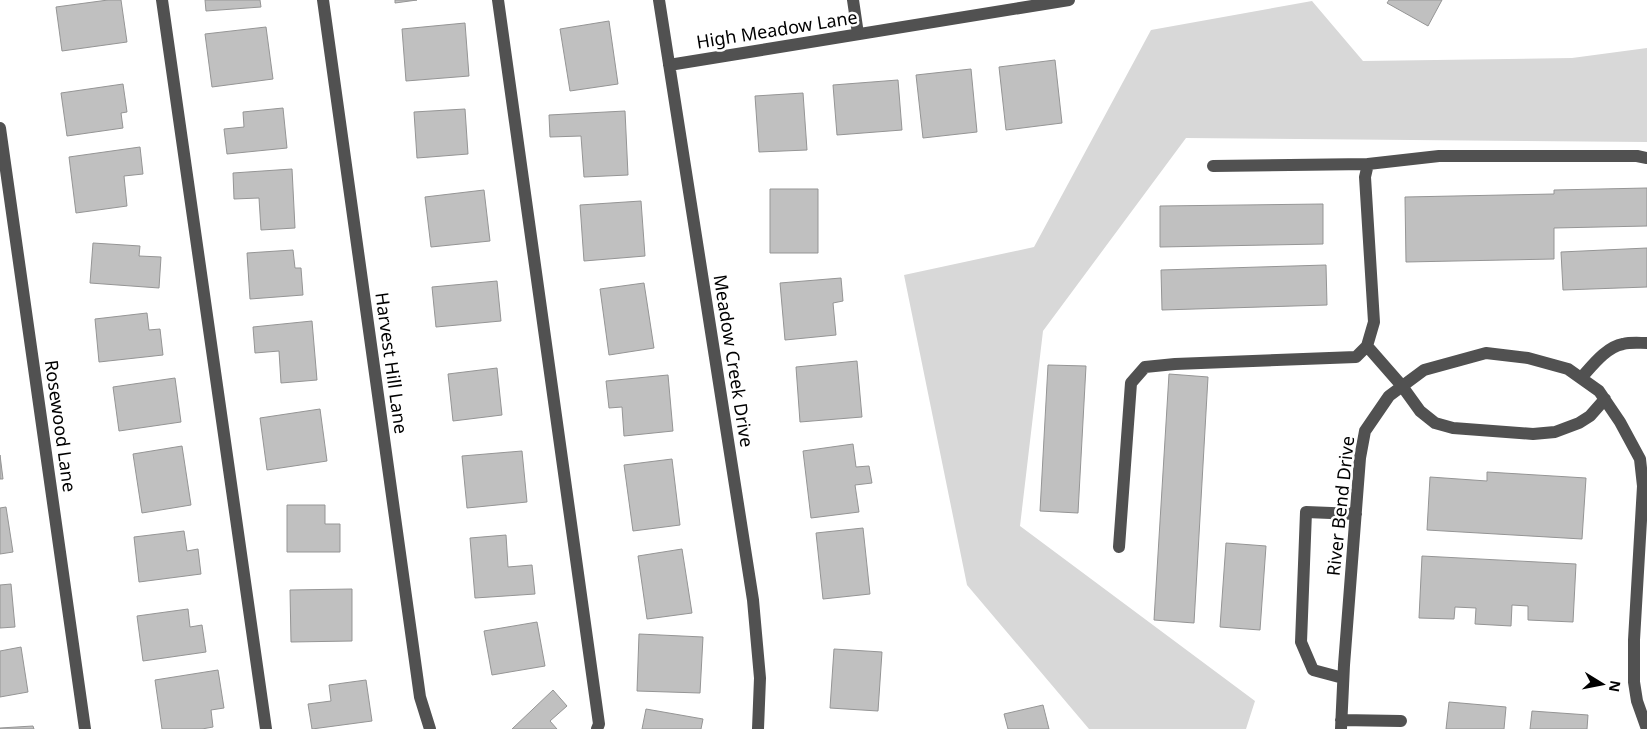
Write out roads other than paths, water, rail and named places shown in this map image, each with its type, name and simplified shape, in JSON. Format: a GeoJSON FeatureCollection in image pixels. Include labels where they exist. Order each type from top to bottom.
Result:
{"type":"FeatureCollection","features":[{"type":"Feature","properties":{"kind":"street"},"geometry":{"type":"LineString","coordinates":[[162,0],[266,729]]}},
{"type":"Feature","properties":{"kind":"street","name":"Harvest Hill Lane"},"geometry":{"type":"LineString","coordinates":[[323,0],[420,697],[430,729]]}},
{"type":"Feature","properties":{"kind":"street"},"geometry":{"type":"LineString","coordinates":[[498,0],[599,724],[597,729]]}},
{"type":"Feature","properties":{"kind":"street","name":"Meadow Creek Drive"},"geometry":{"type":"LineString","coordinates":[[659,0],[753,600],[760,678],[758,729]]}},
{"type":"Feature","properties":{"kind":"street"},"geometry":{"type":"LineString","coordinates":[[853,0],[858,34]]}},
{"type":"Feature","properties":{"kind":"street","name":"High Meadow Lane"},"geometry":{"type":"LineString","coordinates":[[669,65],[858,34],[1026,3],[1069,0]]}},
{"type":"Feature","properties":{"kind":"street","name":"Rosewood Lane"},"geometry":{"type":"LineString","coordinates":[[0,128],[85,729]]}},
{"type":"Feature","properties":{"kind":"street"},"geometry":{"type":"LineString","coordinates":[[1213,166],[1368,164],[1439,156],[1638,156],[1647,158]]}},
{"type":"Feature","properties":{"kind":"street"},"geometry":{"type":"LineString","coordinates":[[1119,547],[1131,383],[1145,367],[1175,364],[1356,357],[1367,346],[1374,322],[1365,177],[1368,164]]}},
{"type":"Feature","properties":{"kind":"street"},"geometry":{"type":"LineString","coordinates":[[1581,378],[1598,359],[1614,347],[1623,344],[1647,343]]}},
{"type":"Feature","properties":{"kind":"street"},"geometry":{"type":"LineString","coordinates":[[1367,346],[1402,386],[1420,411],[1435,423],[1453,428],[1533,434],[1555,432],[1579,423],[1590,416],[1605,399]]}},
{"type":"Feature","properties":{"kind":"street","name":"River Bend Drive"},"geometry":{"type":"LineString","coordinates":[[1341,724],[1360,458],[1365,431],[1390,396],[1424,370],[1486,353],[1528,358],[1568,369],[1599,390],[1620,422],[1640,459],[1643,486],[1634,640],[1634,682],[1637,701],[1647,729]]}},
{"type":"Feature","properties":{"kind":"street"},"geometry":{"type":"LineString","coordinates":[[1343,678],[1312,670],[1301,642],[1306,512],[1356,514]]}},
{"type":"Feature","properties":{"kind":"street"},"geometry":{"type":"LineString","coordinates":[[1341,724],[1401,721]]}}]}
